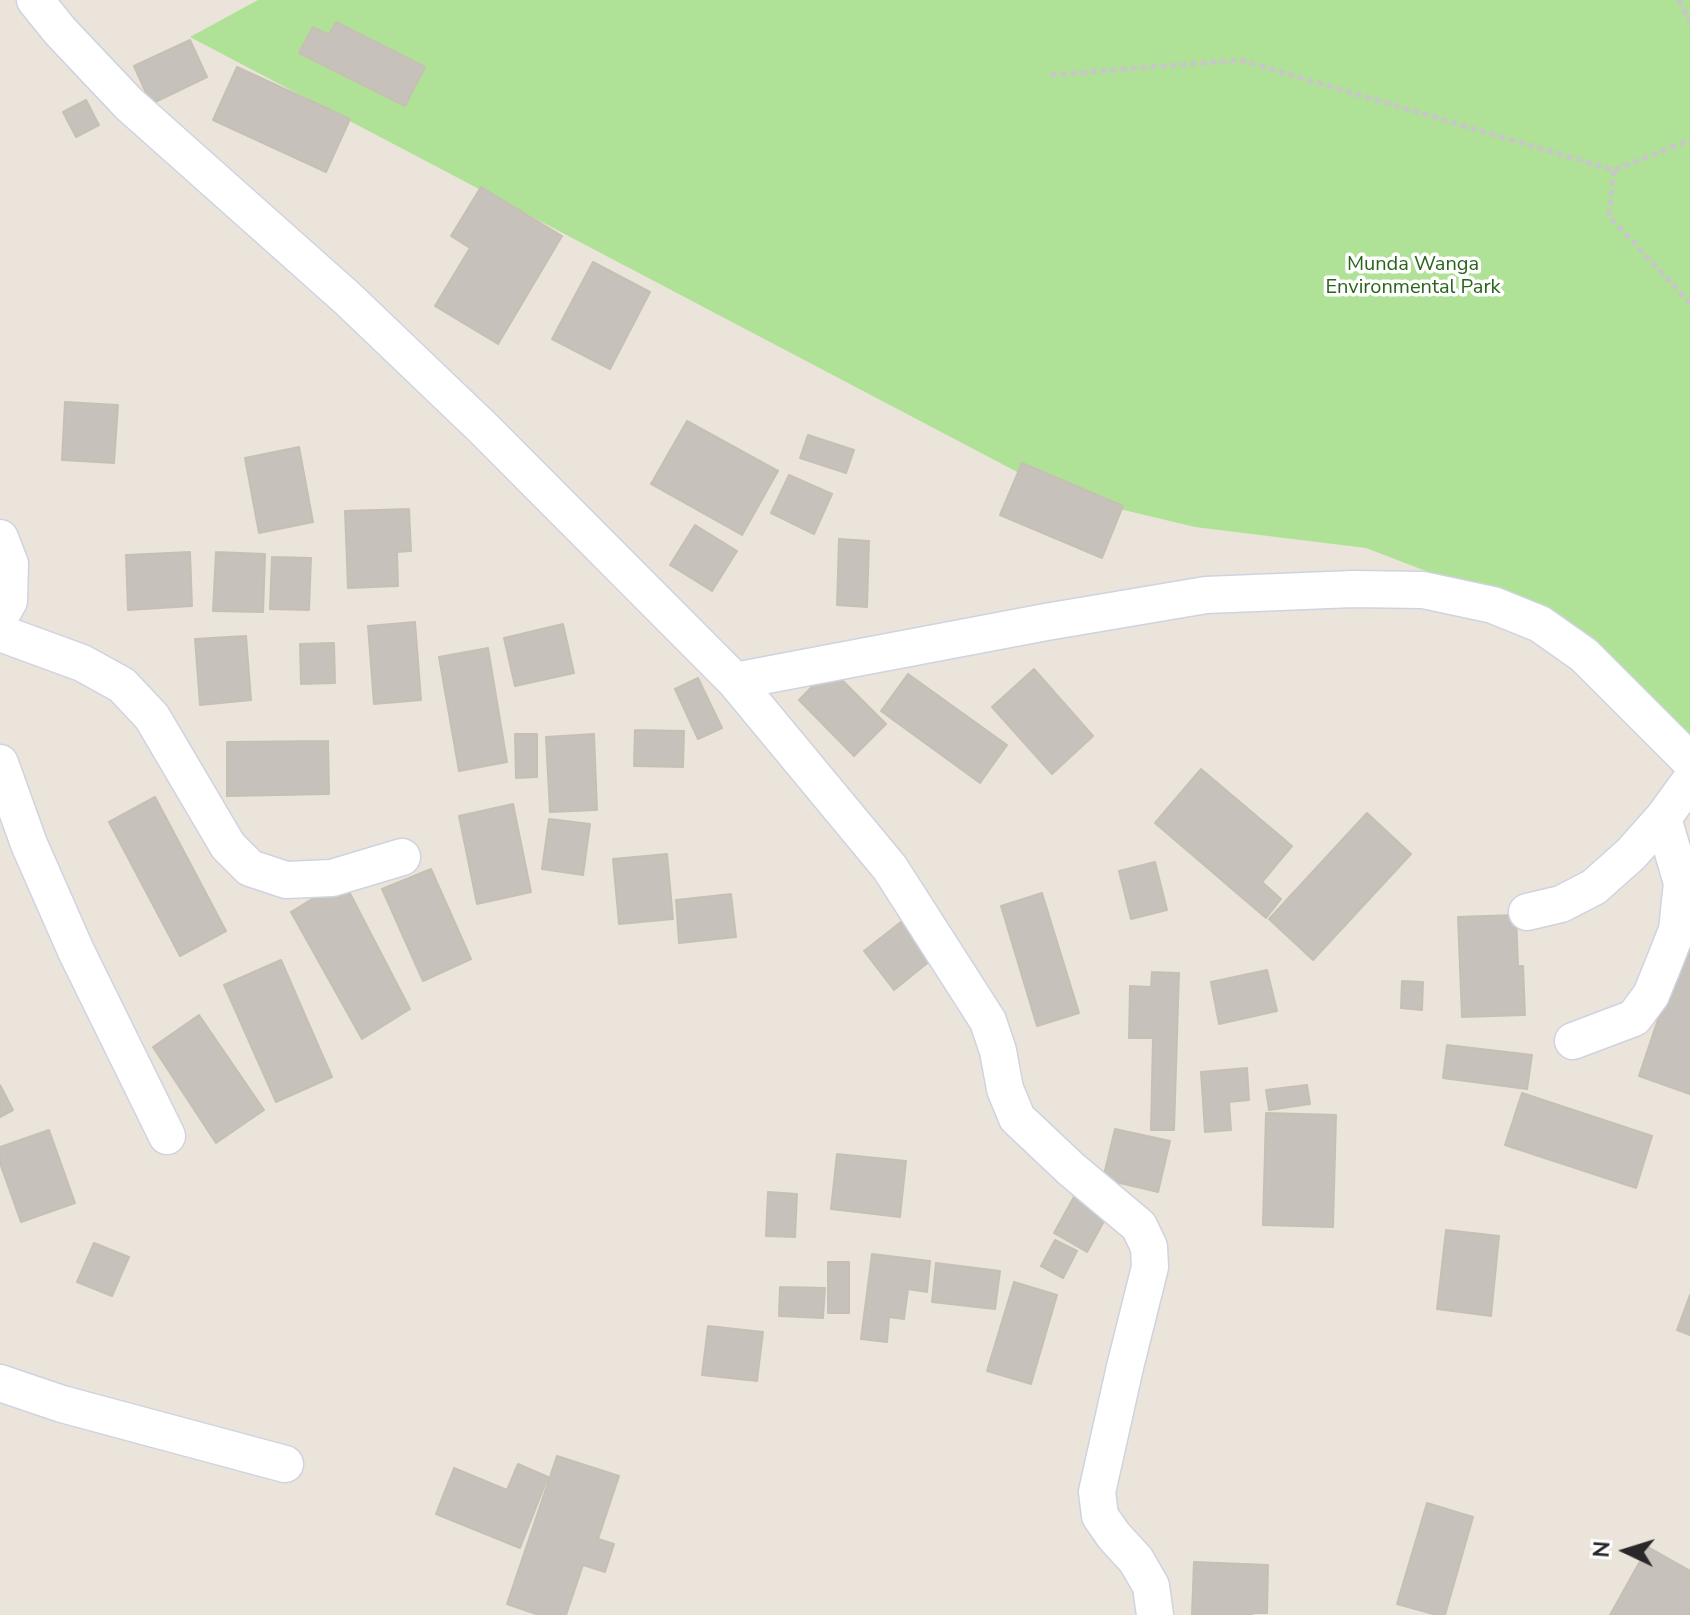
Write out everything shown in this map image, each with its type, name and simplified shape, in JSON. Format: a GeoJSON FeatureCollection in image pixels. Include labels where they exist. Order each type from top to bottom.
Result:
{"type":"FeatureCollection","features":[{"type":"Feature","properties":{"kind":"street"},"geometry":{"type":"LineString","coordinates":[[35,0],[129,104],[347,298],[483,428],[735,681],[890,868],[988,1021],[998,1051],[1005,1089],[1017,1118],[1139,1226],[1149,1247],[1150,1267],[1097,1492],[1100,1516],[1136,1560],[1151,1586],[1155,1615]]}},
{"type":"Feature","properties":{"kind":"street"},"geometry":{"type":"LineString","coordinates":[[0,538],[10,564],[9,601],[0,617]]}},
{"type":"Feature","properties":{"kind":"street"},"geometry":{"type":"LineString","coordinates":[[735,681],[1206,595],[1353,589],[1423,590],[1493,605],[1540,624],[1584,655],[1690,761]]}},
{"type":"Feature","properties":{"kind":"street"},"geometry":{"type":"LineString","coordinates":[[0,633],[82,663],[122,685],[152,717],[228,846],[250,868],[286,880],[332,878],[402,857]]}},
{"type":"Feature","properties":{"kind":"street"},"geometry":{"type":"LineString","coordinates":[[0,763],[29,844],[76,951],[167,1136]]}},
{"type":"Feature","properties":{"kind":"street"},"geometry":{"type":"LineString","coordinates":[[1527,912],[1561,904],[1594,887],[1631,854],[1690,781]]}},
{"type":"Feature","properties":{"kind":"street"},"geometry":{"type":"LineString","coordinates":[[1573,1041],[1634,1018],[1651,995],[1662,968],[1677,930],[1682,883],[1663,818]]}},
{"type":"Feature","properties":{"kind":"street"},"geometry":{"type":"LineString","coordinates":[[0,1383],[62,1404],[285,1464]]}},
{"type":"Feature","properties":{"kind":"path"},"geometry":{"type":"LineString","coordinates":[[1679,0],[1690,22]]}},
{"type":"Feature","properties":{"kind":"path"},"geometry":{"type":"LineString","coordinates":[[1051,75],[1240,60],[1614,170],[1690,140]]}},
{"type":"Feature","properties":{"kind":"path"},"geometry":{"type":"LineString","coordinates":[[1614,170],[1609,216],[1690,303]]}},
{"type":"Feature","properties":{"kind":"green space","name":"Munda Wanga Environmental Park"},"geometry":{"type":"Polygon","coordinates":[[[258,0],[1690,0],[1690,754],[1556,621],[1366,548],[1195,527],[1061,495],[190,37],[258,0]]]}},
{"type":"Feature","properties":{"kind":"building"},"geometry":{"type":"Polygon","coordinates":[[[336,22],[425,67],[405,106],[299,53],[313,27],[329,35],[336,22]]]}},
{"type":"Feature","properties":{"kind":"building"},"geometry":{"type":"Polygon","coordinates":[[[190,40],[207,77],[151,104],[134,66],[190,40]]]}},
{"type":"Feature","properties":{"kind":"building"},"geometry":{"type":"Polygon","coordinates":[[[237,67],[350,119],[326,172],[213,120],[237,67]]]}},
{"type":"Feature","properties":{"kind":"building"},"geometry":{"type":"Polygon","coordinates":[[[86,100],[99,125],[76,137],[63,112],[86,100]]]}},
{"type":"Feature","properties":{"kind":"building"},"geometry":{"type":"Polygon","coordinates":[[[481,187],[562,236],[498,344],[435,306],[470,248],[451,236],[481,187]]]}},
{"type":"Feature","properties":{"kind":"building"},"geometry":{"type":"Polygon","coordinates":[[[593,262],[650,292],[610,369],[552,339],[593,262]]]}},
{"type":"Feature","properties":{"kind":"building"},"geometry":{"type":"Polygon","coordinates":[[[65,402],[118,405],[114,463],[62,460],[65,402]]]}},
{"type":"Feature","properties":{"kind":"building"},"geometry":{"type":"Polygon","coordinates":[[[687,421],[778,471],[742,535],[651,484],[687,421]]]}},
{"type":"Feature","properties":{"kind":"building"},"geometry":{"type":"Polygon","coordinates":[[[808,435],[854,450],[846,473],[800,458],[808,435]]]}},
{"type":"Feature","properties":{"kind":"building"},"geometry":{"type":"Polygon","coordinates":[[[299,447],[313,522],[259,533],[245,458],[299,447]]]}},
{"type":"Feature","properties":{"kind":"building"},"geometry":{"type":"Polygon","coordinates":[[[1022,463],[1123,506],[1102,558],[1000,515],[1022,463]]]}},
{"type":"Feature","properties":{"kind":"building"},"geometry":{"type":"Polygon","coordinates":[[[789,475],[832,494],[814,534],[771,513],[789,475]]]}},
{"type":"Feature","properties":{"kind":"building"},"geometry":{"type":"Polygon","coordinates":[[[409,509],[411,551],[397,552],[398,586],[348,588],[345,511],[409,509]]]}},
{"type":"Feature","properties":{"kind":"building"},"geometry":{"type":"Polygon","coordinates":[[[695,525],[737,551],[712,591],[670,565],[695,525]]]}},
{"type":"Feature","properties":{"kind":"building"},"geometry":{"type":"Polygon","coordinates":[[[839,539],[869,541],[867,607],[837,605],[839,539]]]}},
{"type":"Feature","properties":{"kind":"building"},"geometry":{"type":"Polygon","coordinates":[[[190,552],[192,606],[128,610],[126,555],[190,552]]]}},
{"type":"Feature","properties":{"kind":"building"},"geometry":{"type":"Polygon","coordinates":[[[216,552],[265,554],[263,612],[213,611],[216,552]]]}},
{"type":"Feature","properties":{"kind":"building"},"geometry":{"type":"Polygon","coordinates":[[[272,557],[311,558],[309,610],[270,609],[272,557]]]}},
{"type":"Feature","properties":{"kind":"building"},"geometry":{"type":"Polygon","coordinates":[[[415,622],[421,700],[374,704],[368,626],[415,622]]]}},
{"type":"Feature","properties":{"kind":"building"},"geometry":{"type":"Polygon","coordinates":[[[563,624],[574,673],[515,686],[504,638],[563,624]]]}},
{"type":"Feature","properties":{"kind":"building"},"geometry":{"type":"Polygon","coordinates":[[[246,636],[251,700],[200,705],[195,639],[246,636]]]}},
{"type":"Feature","properties":{"kind":"building"},"geometry":{"type":"Polygon","coordinates":[[[334,643],[335,683],[301,684],[300,644],[334,643]]]}},
{"type":"Feature","properties":{"kind":"building"},"geometry":{"type":"Polygon","coordinates":[[[488,648],[507,762],[459,771],[439,657],[488,648]]]}},
{"type":"Feature","properties":{"kind":"building"},"geometry":{"type":"Polygon","coordinates":[[[830,668],[886,724],[854,756],[799,700],[830,668]]]}},
{"type":"Feature","properties":{"kind":"building"},"geometry":{"type":"Polygon","coordinates":[[[1034,669],[1093,736],[1052,774],[992,707],[1034,669]]]}},
{"type":"Feature","properties":{"kind":"building"},"geometry":{"type":"Polygon","coordinates":[[[908,674],[1007,745],[980,783],[881,711],[908,674]]]}},
{"type":"Feature","properties":{"kind":"building"},"geometry":{"type":"Polygon","coordinates":[[[698,678],[722,728],[698,739],[675,689],[698,678]]]}},
{"type":"Feature","properties":{"kind":"building"},"geometry":{"type":"Polygon","coordinates":[[[635,730],[684,731],[683,767],[634,766],[635,730]]]}},
{"type":"Feature","properties":{"kind":"building"},"geometry":{"type":"Polygon","coordinates":[[[515,734],[537,734],[537,777],[516,778],[515,734]]]}},
{"type":"Feature","properties":{"kind":"building"},"geometry":{"type":"Polygon","coordinates":[[[594,734],[597,810],[550,812],[546,737],[594,734]]]}},
{"type":"Feature","properties":{"kind":"building"},"geometry":{"type":"Polygon","coordinates":[[[328,741],[329,794],[227,796],[227,742],[328,741]]]}},
{"type":"Feature","properties":{"kind":"building"},"geometry":{"type":"Polygon","coordinates":[[[1201,769],[1292,846],[1262,882],[1281,899],[1266,918],[1155,823],[1201,769]]]}},
{"type":"Feature","properties":{"kind":"building"},"geometry":{"type":"Polygon","coordinates":[[[155,797],[226,931],[180,956],[109,822],[155,797]]]}},
{"type":"Feature","properties":{"kind":"building"},"geometry":{"type":"Polygon","coordinates":[[[513,804],[531,892],[477,904],[459,816],[513,804]]]}},
{"type":"Feature","properties":{"kind":"building"},"geometry":{"type":"Polygon","coordinates":[[[1367,813],[1411,854],[1313,960],[1269,919],[1367,813]]]}},
{"type":"Feature","properties":{"kind":"building"},"geometry":{"type":"Polygon","coordinates":[[[549,819],[590,824],[583,875],[542,869],[549,819]]]}},
{"type":"Feature","properties":{"kind":"building"},"geometry":{"type":"Polygon","coordinates":[[[667,854],[673,919],[619,924],[613,859],[667,854]]]}},
{"type":"Feature","properties":{"kind":"building"},"geometry":{"type":"Polygon","coordinates":[[[1155,862],[1167,910],[1131,919],[1119,871],[1155,862]]]}},
{"type":"Feature","properties":{"kind":"building"},"geometry":{"type":"Polygon","coordinates":[[[431,869],[471,959],[423,981],[382,889],[431,869]]]}},
{"type":"Feature","properties":{"kind":"building"},"geometry":{"type":"Polygon","coordinates":[[[343,880],[410,1009],[362,1039],[291,912],[343,880]]]}},
{"type":"Feature","properties":{"kind":"building"},"geometry":{"type":"Polygon","coordinates":[[[1042,893],[1079,1013],[1037,1026],[1001,906],[1042,893]]]}},
{"type":"Feature","properties":{"kind":"building"},"geometry":{"type":"Polygon","coordinates":[[[731,894],[736,937],[679,943],[676,900],[731,894]]]}},
{"type":"Feature","properties":{"kind":"building"},"geometry":{"type":"Polygon","coordinates":[[[1516,915],[1518,966],[1523,966],[1525,1015],[1462,1017],[1458,917],[1516,915]]]}},
{"type":"Feature","properties":{"kind":"building"},"geometry":{"type":"Polygon","coordinates":[[[906,918],[936,956],[894,990],[864,951],[906,918]]]}},
{"type":"Feature","properties":{"kind":"building"},"geometry":{"type":"Polygon","coordinates":[[[1690,924],[1690,1094],[1639,1076],[1690,924]]]}},
{"type":"Feature","properties":{"kind":"building"},"geometry":{"type":"Polygon","coordinates":[[[281,960],[332,1077],[276,1102],[224,985],[281,960]]]}},
{"type":"Feature","properties":{"kind":"building"},"geometry":{"type":"Polygon","coordinates":[[[1267,970],[1277,1011],[1219,1024],[1211,982],[1267,970]]]}},
{"type":"Feature","properties":{"kind":"building"},"geometry":{"type":"Polygon","coordinates":[[[1152,972],[1179,973],[1174,1130],[1151,1130],[1153,1038],[1129,1038],[1130,986],[1151,987],[1152,972]]]}},
{"type":"Feature","properties":{"kind":"building"},"geometry":{"type":"Polygon","coordinates":[[[1402,981],[1423,982],[1422,1010],[1401,1008],[1402,981]]]}},
{"type":"Feature","properties":{"kind":"building"},"geometry":{"type":"Polygon","coordinates":[[[199,1015],[264,1110],[216,1143],[153,1047],[199,1015]]]}},
{"type":"Feature","properties":{"kind":"building"},"geometry":{"type":"Polygon","coordinates":[[[1447,1045],[1532,1055],[1527,1089],[1443,1078],[1447,1045]]]}},
{"type":"Feature","properties":{"kind":"building"},"geometry":{"type":"Polygon","coordinates":[[[1247,1068],[1249,1100],[1229,1102],[1231,1130],[1205,1132],[1201,1072],[1247,1068]]]}},
{"type":"Feature","properties":{"kind":"building"},"geometry":{"type":"Polygon","coordinates":[[[0,1085],[13,1110],[0,1117],[0,1085]]]}},
{"type":"Feature","properties":{"kind":"building"},"geometry":{"type":"Polygon","coordinates":[[[1307,1085],[1310,1104],[1269,1110],[1266,1090],[1307,1085]]]}},
{"type":"Feature","properties":{"kind":"building"},"geometry":{"type":"Polygon","coordinates":[[[1522,1093],[1652,1136],[1636,1188],[1505,1145],[1522,1093]]]}},
{"type":"Feature","properties":{"kind":"building"},"geometry":{"type":"Polygon","coordinates":[[[1266,1113],[1336,1115],[1333,1227],[1263,1225],[1266,1113]]]}},
{"type":"Feature","properties":{"kind":"building"},"geometry":{"type":"Polygon","coordinates":[[[1115,1129],[1170,1141],[1158,1192],[1103,1179],[1115,1129]]]}},
{"type":"Feature","properties":{"kind":"building"},"geometry":{"type":"Polygon","coordinates":[[[49,1130],[75,1203],[21,1222],[0,1163],[0,1147],[49,1130]]]}},
{"type":"Feature","properties":{"kind":"building"},"geometry":{"type":"Polygon","coordinates":[[[837,1154],[906,1161],[900,1217],[831,1209],[837,1154]]]}},
{"type":"Feature","properties":{"kind":"building"},"geometry":{"type":"Polygon","coordinates":[[[768,1192],[797,1194],[795,1237],[766,1236],[768,1192]]]}},
{"type":"Feature","properties":{"kind":"building"},"geometry":{"type":"Polygon","coordinates":[[[1075,1195],[1108,1214],[1087,1252],[1054,1233],[1075,1195]]]}},
{"type":"Feature","properties":{"kind":"building"},"geometry":{"type":"Polygon","coordinates":[[[1446,1230],[1499,1236],[1491,1316],[1437,1309],[1446,1230]]]}},
{"type":"Feature","properties":{"kind":"building"},"geometry":{"type":"Polygon","coordinates":[[[1055,1240],[1077,1251],[1063,1278],[1041,1266],[1055,1240]]]}},
{"type":"Feature","properties":{"kind":"building"},"geometry":{"type":"Polygon","coordinates":[[[94,1243],[129,1257],[112,1296],[77,1282],[94,1243]]]}},
{"type":"Feature","properties":{"kind":"building"},"geometry":{"type":"Polygon","coordinates":[[[872,1254],[930,1261],[927,1292],[908,1289],[904,1319],[889,1317],[887,1342],[861,1339],[872,1254]]]}},
{"type":"Feature","properties":{"kind":"building"},"geometry":{"type":"Polygon","coordinates":[[[828,1262],[849,1262],[849,1313],[828,1313],[828,1262]]]}},
{"type":"Feature","properties":{"kind":"building"},"geometry":{"type":"Polygon","coordinates":[[[936,1263],[1000,1271],[995,1309],[932,1302],[936,1263]]]}},
{"type":"Feature","properties":{"kind":"building"},"geometry":{"type":"Polygon","coordinates":[[[1014,1282],[1057,1295],[1031,1384],[987,1371],[1014,1282]]]}},
{"type":"Feature","properties":{"kind":"building"},"geometry":{"type":"Polygon","coordinates":[[[780,1287],[825,1288],[823,1318],[779,1316],[780,1287]]]}},
{"type":"Feature","properties":{"kind":"building"},"geometry":{"type":"Polygon","coordinates":[[[1690,1295],[1690,1335],[1677,1330],[1690,1295]]]}},
{"type":"Feature","properties":{"kind":"building"},"geometry":{"type":"Polygon","coordinates":[[[708,1326],[763,1332],[757,1381],[702,1375],[708,1326]]]}},
{"type":"Feature","properties":{"kind":"building"},"geometry":{"type":"Polygon","coordinates":[[[557,1456],[619,1476],[598,1539],[614,1544],[605,1572],[583,1565],[566,1615],[539,1615],[507,1604],[557,1456]]]}},
{"type":"Feature","properties":{"kind":"building"},"geometry":{"type":"Polygon","coordinates":[[[518,1464],[548,1477],[520,1548],[436,1514],[454,1468],[507,1490],[518,1464]]]}},
{"type":"Feature","properties":{"kind":"building"},"geometry":{"type":"Polygon","coordinates":[[[1427,1503],[1473,1517],[1445,1615],[1397,1604],[1427,1503]]]}},
{"type":"Feature","properties":{"kind":"building"},"geometry":{"type":"Polygon","coordinates":[[[1648,1547],[1690,1571],[1690,1615],[1610,1615],[1648,1547]]]}},
{"type":"Feature","properties":{"kind":"building"},"geometry":{"type":"Polygon","coordinates":[[[1194,1562],[1268,1565],[1267,1613],[1192,1615],[1194,1562]]]}}]}
